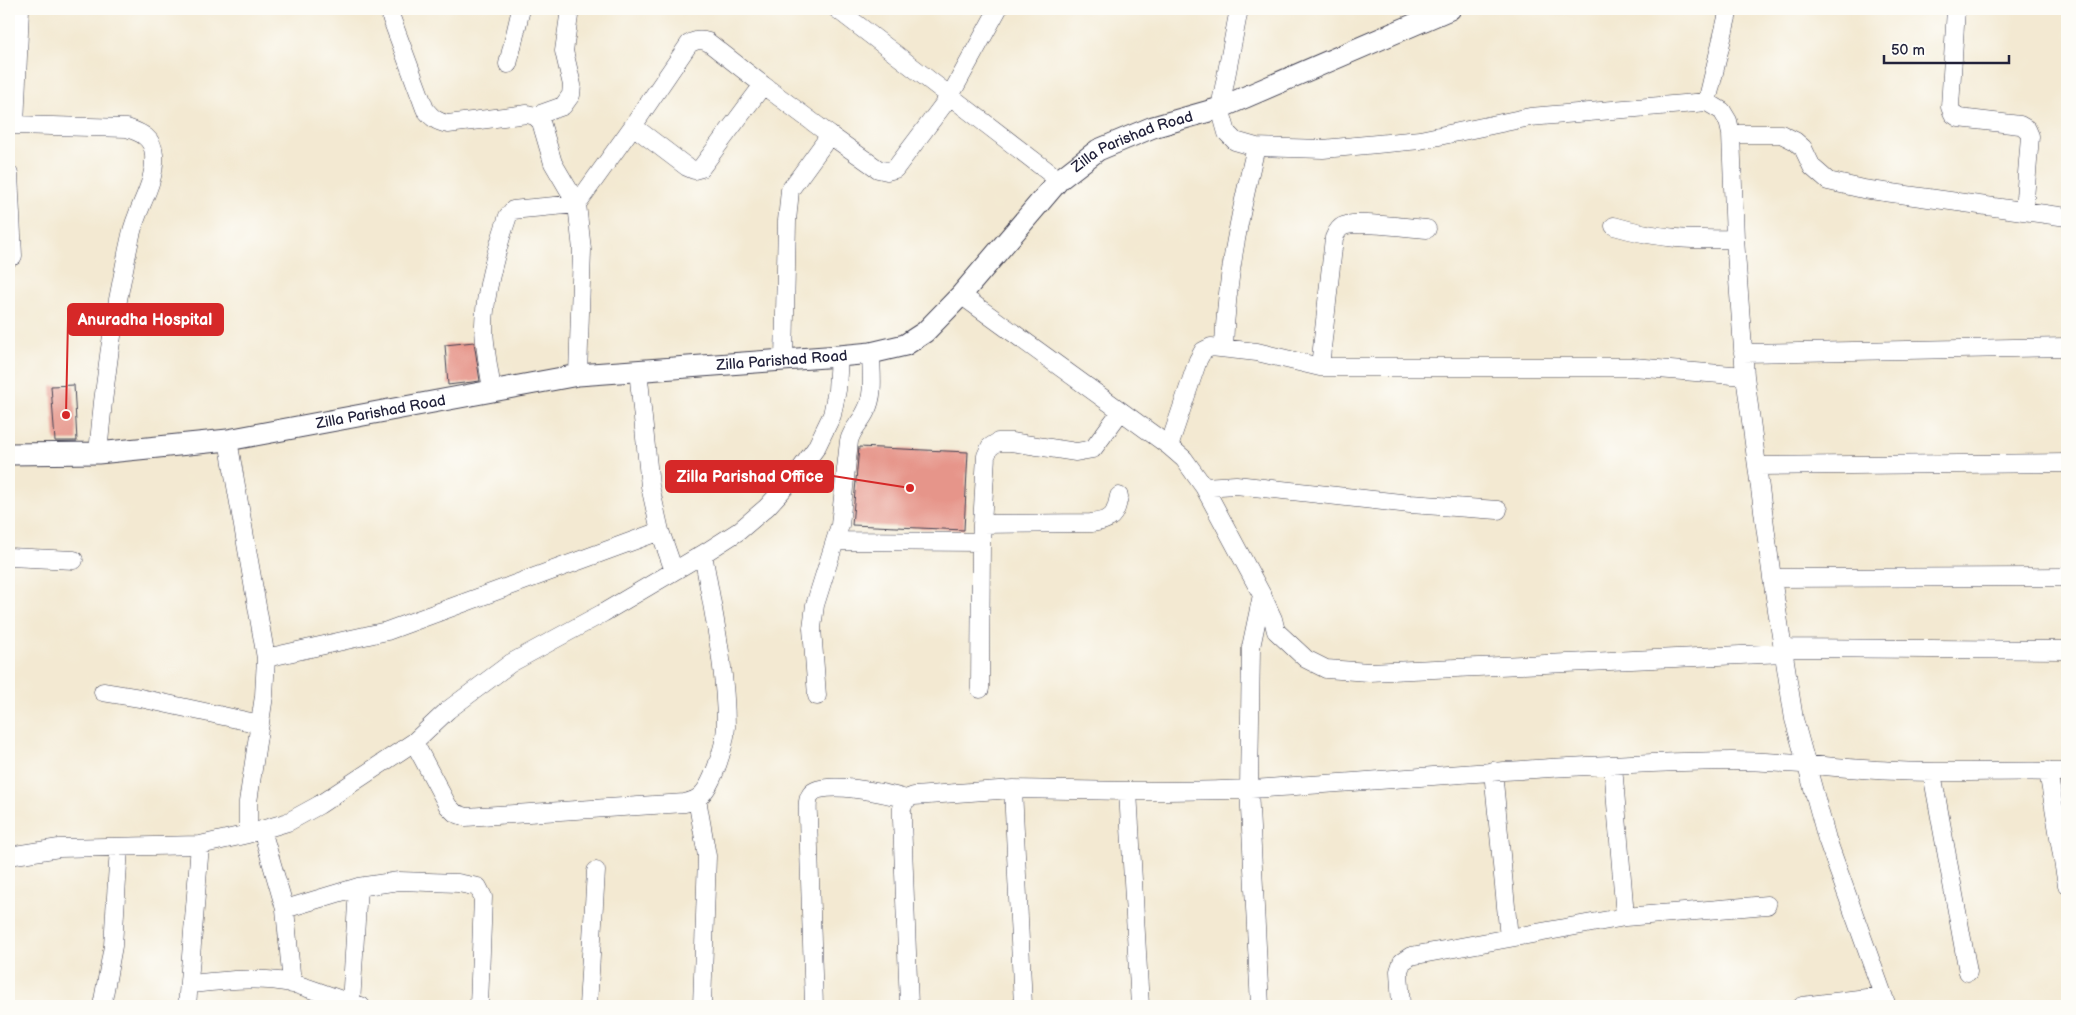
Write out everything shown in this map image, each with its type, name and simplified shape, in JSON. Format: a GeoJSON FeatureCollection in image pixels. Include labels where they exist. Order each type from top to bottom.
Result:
{"type":"FeatureCollection","features":[{"type":"Feature","properties":{"kind":"main road","name":"Zilla Parishad Road"},"geometry":{"type":"LineString","coordinates":[[9,454],[98,453],[228,440],[578,374],[839,356],[871,353],[905,345],[925,332],[961,295],[1059,180],[1098,150],[1154,128],[1220,108],[1450,9]]}},
{"type":"Feature","properties":{"kind":"street"},"geometry":{"type":"LineString","coordinates":[[20,9],[12,126],[127,128],[141,132],[150,140],[154,153],[154,168],[132,229],[109,344],[98,453]]}},
{"type":"Feature","properties":{"kind":"street"},"geometry":{"type":"LineString","coordinates":[[388,9],[425,109],[431,118],[448,124],[476,122],[527,114],[535,116],[541,122],[553,163],[577,204],[582,250],[578,374]]}},
{"type":"Feature","properties":{"kind":"street"},"geometry":{"type":"LineString","coordinates":[[508,64],[521,9]]}},
{"type":"Feature","properties":{"kind":"street"},"geometry":{"type":"LineString","coordinates":[[535,116],[564,106],[571,95],[572,85],[564,51],[570,9]]}},
{"type":"Feature","properties":{"kind":"street"},"geometry":{"type":"LineString","coordinates":[[837,9],[1059,180]]}},
{"type":"Feature","properties":{"kind":"street"},"geometry":{"type":"LineString","coordinates":[[492,390],[484,324],[488,294],[508,216],[513,210],[577,204],[689,44],[702,39],[708,42],[830,135],[878,169],[887,171],[895,169],[950,96],[998,9]]}},
{"type":"Feature","properties":{"kind":"street"},"geometry":{"type":"LineString","coordinates":[[1239,9],[1220,108],[1227,133],[1235,141],[1256,147],[1323,149],[1420,140],[1530,117],[1707,102],[1722,111],[1728,121],[1731,134],[1735,239],[1745,376],[1772,578],[1794,719],[1827,839],[1885,1001],[1802,1006]]}},
{"type":"Feature","properties":{"kind":"street"},"geometry":{"type":"LineString","coordinates":[[1707,102],[1729,9]]}},
{"type":"Feature","properties":{"kind":"street"},"geometry":{"type":"LineString","coordinates":[[1956,9],[1950,107],[1953,114],[1959,118],[2020,124],[2027,129],[2030,136],[2024,211]]}},
{"type":"Feature","properties":{"kind":"street"},"geometry":{"type":"LineString","coordinates":[[633,126],[687,167],[694,170],[701,168],[763,85]]}},
{"type":"Feature","properties":{"kind":"street"},"geometry":{"type":"LineString","coordinates":[[1731,134],[1781,134],[1795,141],[1802,148],[1812,167],[1828,181],[1863,189],[2067,217]]}},
{"type":"Feature","properties":{"kind":"street"},"geometry":{"type":"LineString","coordinates":[[784,360],[787,212],[790,190],[830,135]]}},
{"type":"Feature","properties":{"kind":"street"},"geometry":{"type":"LineString","coordinates":[[1224,347],[1225,310],[1240,214],[1256,147]]}},
{"type":"Feature","properties":{"kind":"street"},"geometry":{"type":"LineString","coordinates":[[9,174],[13,256]]}},
{"type":"Feature","properties":{"kind":"street"},"geometry":{"type":"LineString","coordinates":[[1320,367],[1334,238],[1337,230],[1347,225],[1361,224],[1427,229]]}},
{"type":"Feature","properties":{"kind":"street"},"geometry":{"type":"LineString","coordinates":[[1614,226],[1665,238],[1735,239]]}},
{"type":"Feature","properties":{"kind":"street"},"geometry":{"type":"LineString","coordinates":[[961,295],[1169,446],[1184,459],[1204,487],[1262,595],[1273,619],[1276,631],[1306,660],[1326,669],[1369,672],[1783,648],[2067,650]]}},
{"type":"Feature","properties":{"kind":"street"},"geometry":{"type":"LineString","coordinates":[[1169,446],[1198,360],[1203,351],[1211,347],[1256,352],[1320,367],[1633,367],[1745,376]]}},
{"type":"Feature","properties":{"kind":"street"},"geometry":{"type":"LineString","coordinates":[[1743,353],[2067,347]]}},
{"type":"Feature","properties":{"kind":"street"},"geometry":{"type":"LineString","coordinates":[[817,696],[812,628],[815,605],[840,525],[848,441],[851,431],[865,414],[871,401],[871,353]]}},
{"type":"Feature","properties":{"kind":"street"},"geometry":{"type":"LineString","coordinates":[[9,856],[59,848],[200,845],[288,822],[319,805],[414,742],[448,710],[511,662],[603,613],[703,554],[739,531],[767,507],[796,475],[816,448],[832,415],[837,390],[839,356]]}},
{"type":"Feature","properties":{"kind":"street"},"geometry":{"type":"LineString","coordinates":[[638,370],[650,486],[660,531],[674,571]]}},
{"type":"Feature","properties":{"kind":"street"},"geometry":{"type":"LineString","coordinates":[[980,689],[981,533],[986,456],[990,447],[998,442],[1011,442],[1076,452],[1093,449],[1121,411]]}},
{"type":"Feature","properties":{"kind":"street"},"geometry":{"type":"LineString","coordinates":[[228,440],[266,658],[264,696],[248,802],[255,832],[285,909],[292,984]]}},
{"type":"Feature","properties":{"kind":"street"},"geometry":{"type":"LineString","coordinates":[[1758,466],[2067,463]]}},
{"type":"Feature","properties":{"kind":"street"},"geometry":{"type":"LineString","coordinates":[[1204,487],[1236,485],[1410,504],[1498,510]]}},
{"type":"Feature","properties":{"kind":"street"},"geometry":{"type":"LineString","coordinates":[[836,541],[981,533],[1106,521],[1116,513],[1118,496]]}},
{"type":"Feature","properties":{"kind":"street"},"geometry":{"type":"LineString","coordinates":[[266,658],[387,631],[660,531]]}},
{"type":"Feature","properties":{"kind":"street"},"geometry":{"type":"LineString","coordinates":[[414,742],[448,806],[455,813],[466,818],[685,803],[697,799],[709,783],[722,753],[726,728],[721,664],[703,554]]}},
{"type":"Feature","properties":{"kind":"street"},"geometry":{"type":"LineString","coordinates":[[9,558],[74,560]]}},
{"type":"Feature","properties":{"kind":"street"},"geometry":{"type":"LineString","coordinates":[[1772,578],[2067,577]]}},
{"type":"Feature","properties":{"kind":"street"},"geometry":{"type":"LineString","coordinates":[[1260,1006],[1249,789],[1252,647],[1262,595]]}},
{"type":"Feature","properties":{"kind":"street"},"geometry":{"type":"LineString","coordinates":[[103,692],[140,698],[260,724]]}},
{"type":"Feature","properties":{"kind":"street"},"geometry":{"type":"LineString","coordinates":[[814,1006],[808,802],[811,794],[818,789],[830,788],[883,793],[906,799],[914,796],[1013,789],[1128,791],[1249,789],[1613,764],[1734,761],[1805,763],[1868,770],[1932,773],[2067,772]]}},
{"type":"Feature","properties":{"kind":"street"},"geometry":{"type":"LineString","coordinates":[[1613,764],[1625,917]]}},
{"type":"Feature","properties":{"kind":"street"},"geometry":{"type":"LineString","coordinates":[[1493,771],[1509,938]]}},
{"type":"Feature","properties":{"kind":"street"},"geometry":{"type":"LineString","coordinates":[[2048,771],[2067,885]]}},
{"type":"Feature","properties":{"kind":"street"},"geometry":{"type":"LineString","coordinates":[[1932,773],[1968,972]]}},
{"type":"Feature","properties":{"kind":"street"},"geometry":{"type":"LineString","coordinates":[[1013,789],[1022,1006]]}},
{"type":"Feature","properties":{"kind":"street"},"geometry":{"type":"LineString","coordinates":[[1128,791],[1140,1006]]}},
{"type":"Feature","properties":{"kind":"street"},"geometry":{"type":"LineString","coordinates":[[697,799],[707,856],[702,1006]]}},
{"type":"Feature","properties":{"kind":"street"},"geometry":{"type":"LineString","coordinates":[[906,799],[902,808],[909,1006]]}},
{"type":"Feature","properties":{"kind":"street"},"geometry":{"type":"LineString","coordinates":[[187,1006],[200,845]]}},
{"type":"Feature","properties":{"kind":"street"},"geometry":{"type":"LineString","coordinates":[[102,1006],[113,946],[119,847]]}},
{"type":"Feature","properties":{"kind":"street"},"geometry":{"type":"LineString","coordinates":[[588,1006],[596,871]]}},
{"type":"Feature","properties":{"kind":"street"},"geometry":{"type":"LineString","coordinates":[[285,909],[358,888],[399,881],[458,883],[478,887],[483,896],[479,1006]]}},
{"type":"Feature","properties":{"kind":"street"},"geometry":{"type":"LineString","coordinates":[[190,984],[272,980],[292,984],[356,1005],[358,888]]}},
{"type":"Feature","properties":{"kind":"street"},"geometry":{"type":"LineString","coordinates":[[1401,1006],[1399,972],[1402,962],[1411,956],[1625,917],[1767,905]]}},
{"type":"Feature","properties":{"kind":"building"},"geometry":{"type":"Polygon","coordinates":[[[474,342],[480,381],[448,385],[445,345],[474,342]]]}},
{"type":"Feature","properties":{"kind":"building"},"geometry":{"type":"Polygon","coordinates":[[[74,385],[77,441],[55,441],[51,386],[74,385]]]}},
{"type":"Feature","properties":{"kind":"building"},"geometry":{"type":"Polygon","coordinates":[[[859,447],[968,452],[964,530],[852,525],[859,447]]]}},
{"type":"Feature","properties":{"kind":"place","name":"Anuradha Hospital"},"geometry":{"type":"Point","coordinates":[66,415]}},
{"type":"Feature","properties":{"kind":"place","name":"Zilla Parishad Office"},"geometry":{"type":"Point","coordinates":[910,488]}}]}
